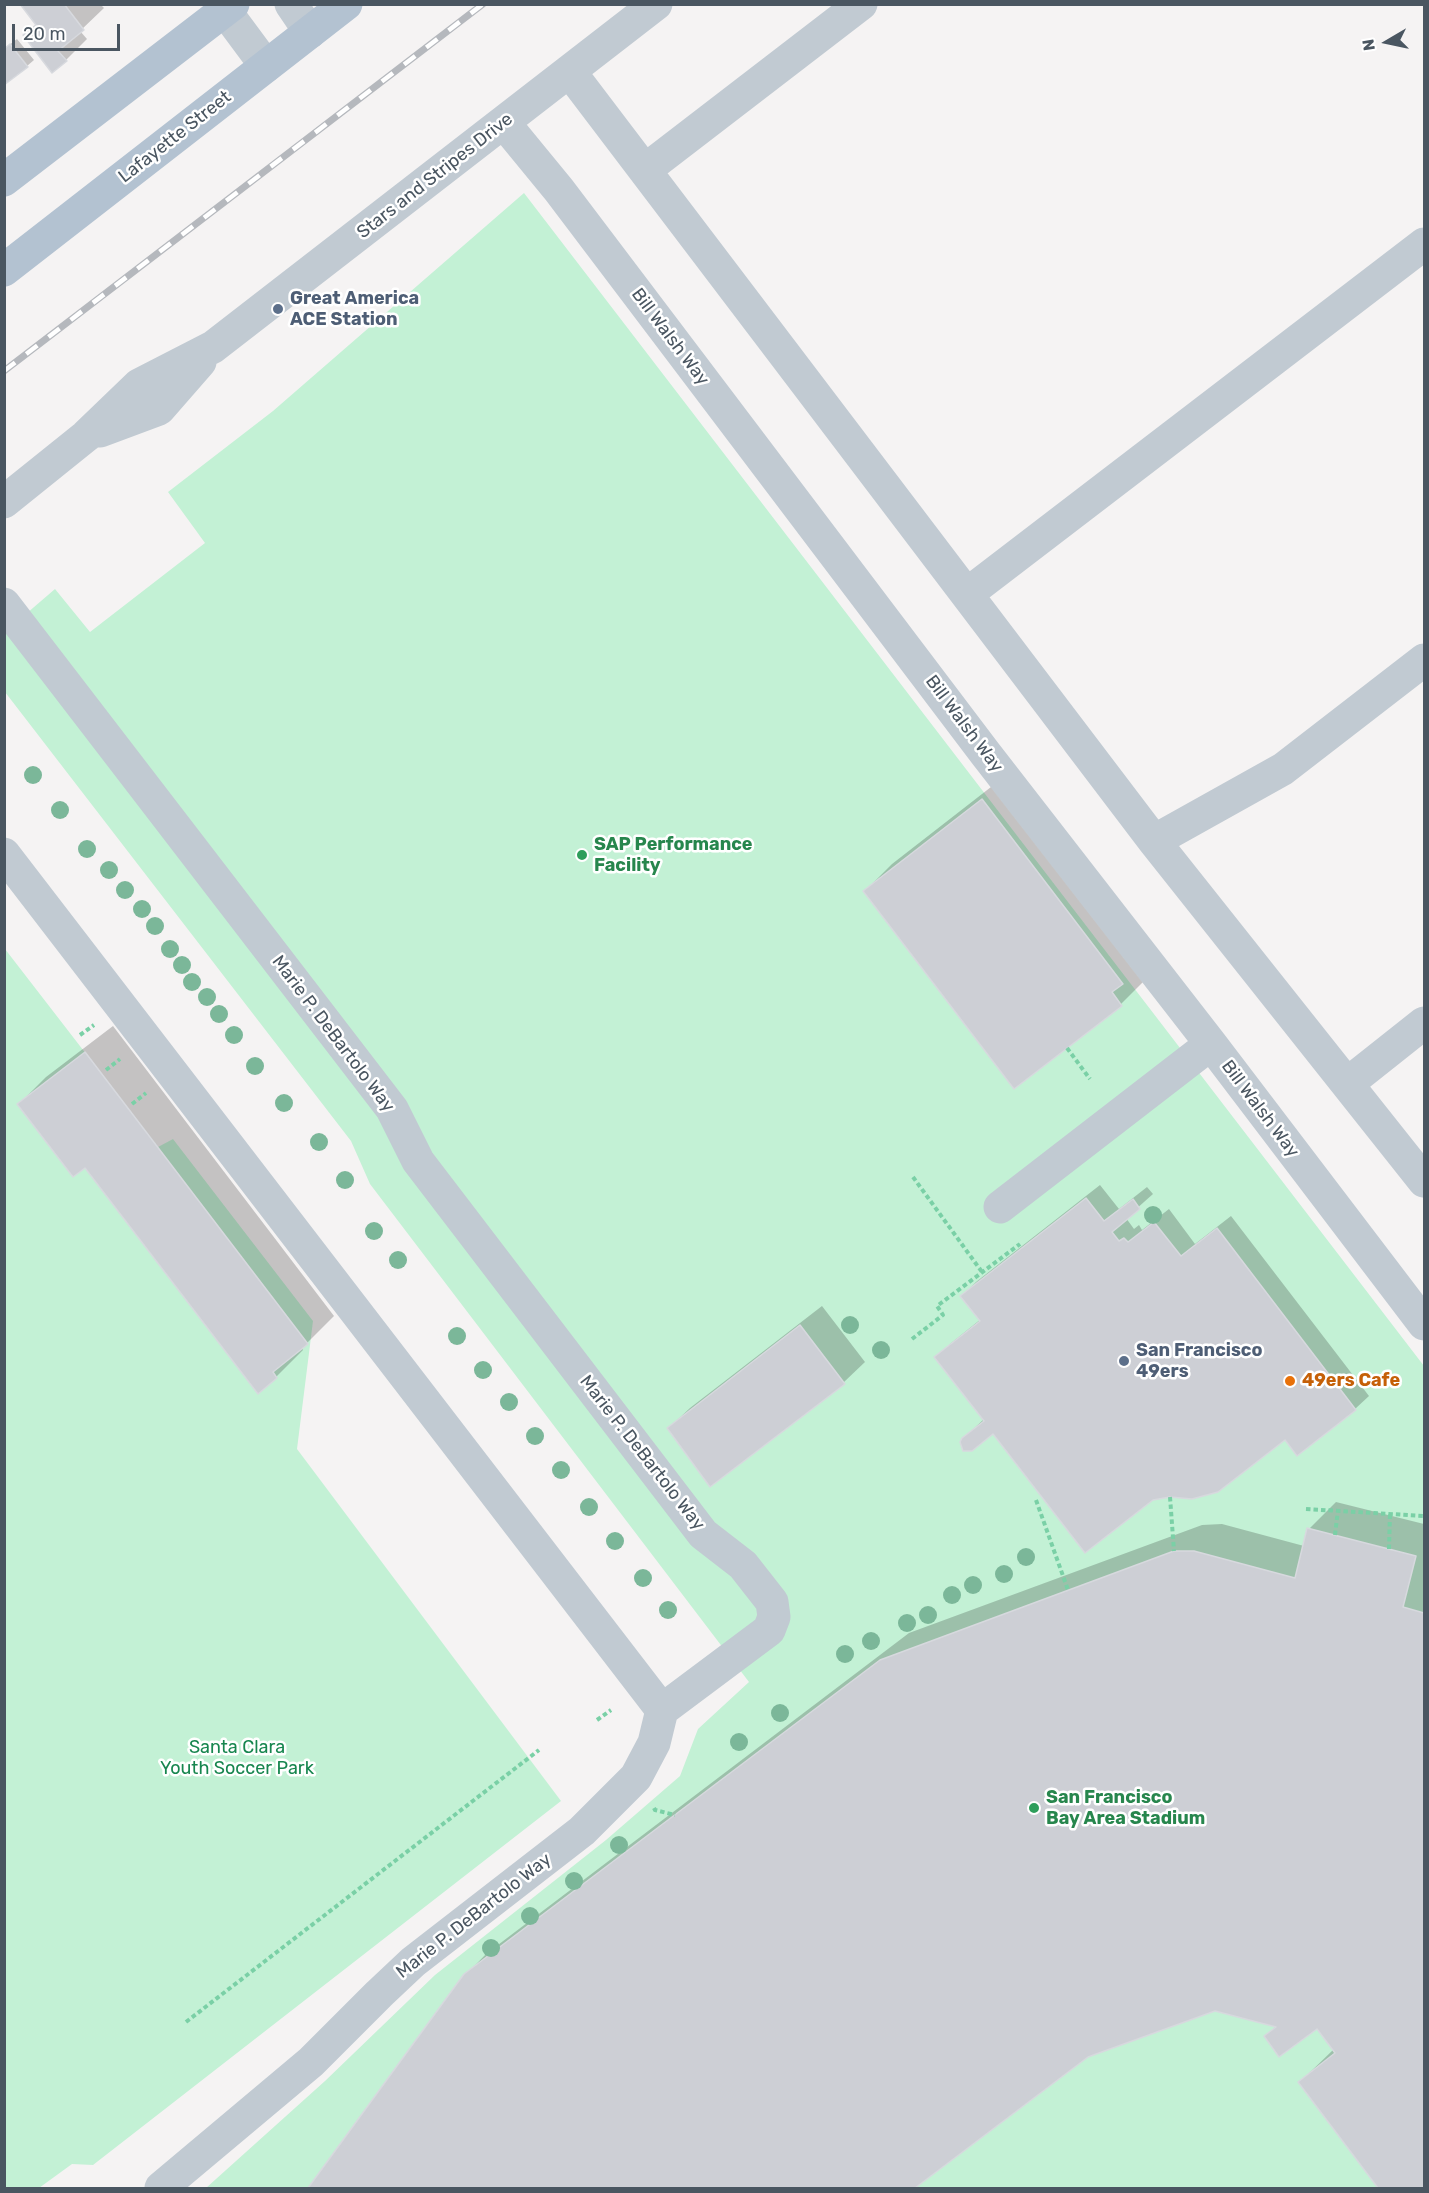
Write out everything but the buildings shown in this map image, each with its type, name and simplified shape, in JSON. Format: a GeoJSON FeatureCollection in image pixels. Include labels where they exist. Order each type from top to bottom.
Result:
{"type":"FeatureCollection","features":[{"type":"Feature","properties":{"kind":"main road","name":"Lafayette Street"},"geometry":{"type":"LineString","coordinates":[[4,270],[346,4]]}},
{"type":"Feature","properties":{"kind":"main road"},"geometry":{"type":"LineString","coordinates":[[4,180],[226,7]]}},
{"type":"Feature","properties":{"kind":"street"},"geometry":{"type":"LineString","coordinates":[[291,4],[310,32]]}},
{"type":"Feature","properties":{"kind":"street","name":"Stars and Stripes Drive"},"geometry":{"type":"LineString","coordinates":[[4,502],[86,436],[140,385],[213,347],[656,4]]}},
{"type":"Feature","properties":{"kind":"street"},"geometry":{"type":"LineString","coordinates":[[645,170],[861,4]]}},
{"type":"Feature","properties":{"kind":"street"},"geometry":{"type":"LineString","coordinates":[[226,7],[266,66]]}},
{"type":"Feature","properties":{"kind":"street"},"geometry":{"type":"LineString","coordinates":[[570,72],[1154,841],[1425,1181]]}},
{"type":"Feature","properties":{"kind":"street","name":"Bill Walsh Way"},"geometry":{"type":"LineString","coordinates":[[504,123],[559,190],[985,753],[1425,1324]]}},
{"type":"Feature","properties":{"kind":"street"},"geometry":{"type":"LineString","coordinates":[[967,594],[1425,244]]}},
{"type":"Feature","properties":{"kind":"street","name":"Marie P. DeBartolo Way"},"geometry":{"type":"LineString","coordinates":[[4,604],[392,1109],[418,1161],[703,1534],[743,1565],[772,1602],[774,1617],[769,1630],[662,1710],[654,1743],[636,1777],[582,1832],[413,1962],[311,2062],[161,2188]]}},
{"type":"Feature","properties":{"kind":"street"},"geometry":{"type":"LineString","coordinates":[[1154,841],[1283,769],[1425,660]]}},
{"type":"Feature","properties":{"kind":"street"},"geometry":{"type":"LineString","coordinates":[[4,854],[662,1710]]}},
{"type":"Feature","properties":{"kind":"street"},"geometry":{"type":"LineString","coordinates":[[1347,1084],[1425,1023]]}},
{"type":"Feature","properties":{"kind":"street"},"geometry":{"type":"LineString","coordinates":[[1000,1207],[1211,1044]]}},
{"type":"Feature","properties":{"kind":"path"},"geometry":{"type":"LineString","coordinates":[[1067,1048],[1090,1080]]}},
{"type":"Feature","properties":{"kind":"path"},"geometry":{"type":"LineString","coordinates":[[913,1177],[982,1272]]}},
{"type":"Feature","properties":{"kind":"path"},"geometry":{"type":"LineString","coordinates":[[912,1339],[943,1315],[937,1306],[1020,1244]]}},
{"type":"Feature","properties":{"kind":"path"},"geometry":{"type":"LineString","coordinates":[[1170,1497],[1174,1551]]}},
{"type":"Feature","properties":{"kind":"path"},"geometry":{"type":"LineString","coordinates":[[1036,1500],[1068,1590]]}},
{"type":"Feature","properties":{"kind":"path"},"geometry":{"type":"LineString","coordinates":[[1306,1509],[1425,1516]]}},
{"type":"Feature","properties":{"kind":"path"},"geometry":{"type":"LineString","coordinates":[[1335,1535],[1338,1510]]}},
{"type":"Feature","properties":{"kind":"path"},"geometry":{"type":"LineString","coordinates":[[1389,1549],[1390,1513]]}},
{"type":"Feature","properties":{"kind":"path"},"geometry":{"type":"LineString","coordinates":[[597,1720],[611,1710]]}},
{"type":"Feature","properties":{"kind":"path"},"geometry":{"type":"LineString","coordinates":[[186,2022],[539,1750]]}},
{"type":"Feature","properties":{"kind":"green space","name":"SAP Performance Facility"},"geometry":{"type":"Polygon","coordinates":[[[524,193],[1424,1366],[1424,2188],[206,2188],[325,2081],[435,1975],[606,1840],[680,1776],[698,1729],[749,1682],[370,1184],[351,1141],[5,692],[5,632],[55,589],[90,632],[205,543],[168,492],[273,411],[524,193]]]}},
{"type":"Feature","properties":{"kind":"green space","name":"Santa Clara Youth Soccer Park"},"geometry":{"type":"Polygon","coordinates":[[[5,949],[158,1147],[173,1139],[313,1321],[297,1449],[561,1801],[93,2165],[72,2164],[39,2188],[5,2188],[5,949]]]}},
{"type":"Feature","properties":{"kind":"railway"},"geometry":{"type":"LineString","coordinates":[[4,371],[483,4]]}},
{"type":"Feature","properties":{"kind":"place","name":"Great America ACE Station"},"geometry":{"type":"Point","coordinates":[278,309]}},
{"type":"Feature","properties":{"kind":"place","name":"SAP Performance Facility"},"geometry":{"type":"Point","coordinates":[582,855]}},
{"type":"Feature","properties":{"kind":"place","name":"San Francisco 49ers"},"geometry":{"type":"Point","coordinates":[1124,1361]}},
{"type":"Feature","properties":{"kind":"place","name":"49ers Cafe"},"geometry":{"type":"Point","coordinates":[1290,1381]}},
{"type":"Feature","properties":{"kind":"place","name":"San Francisco Bay Area Stadium"},"geometry":{"type":"Point","coordinates":[1034,1808]}}]}
